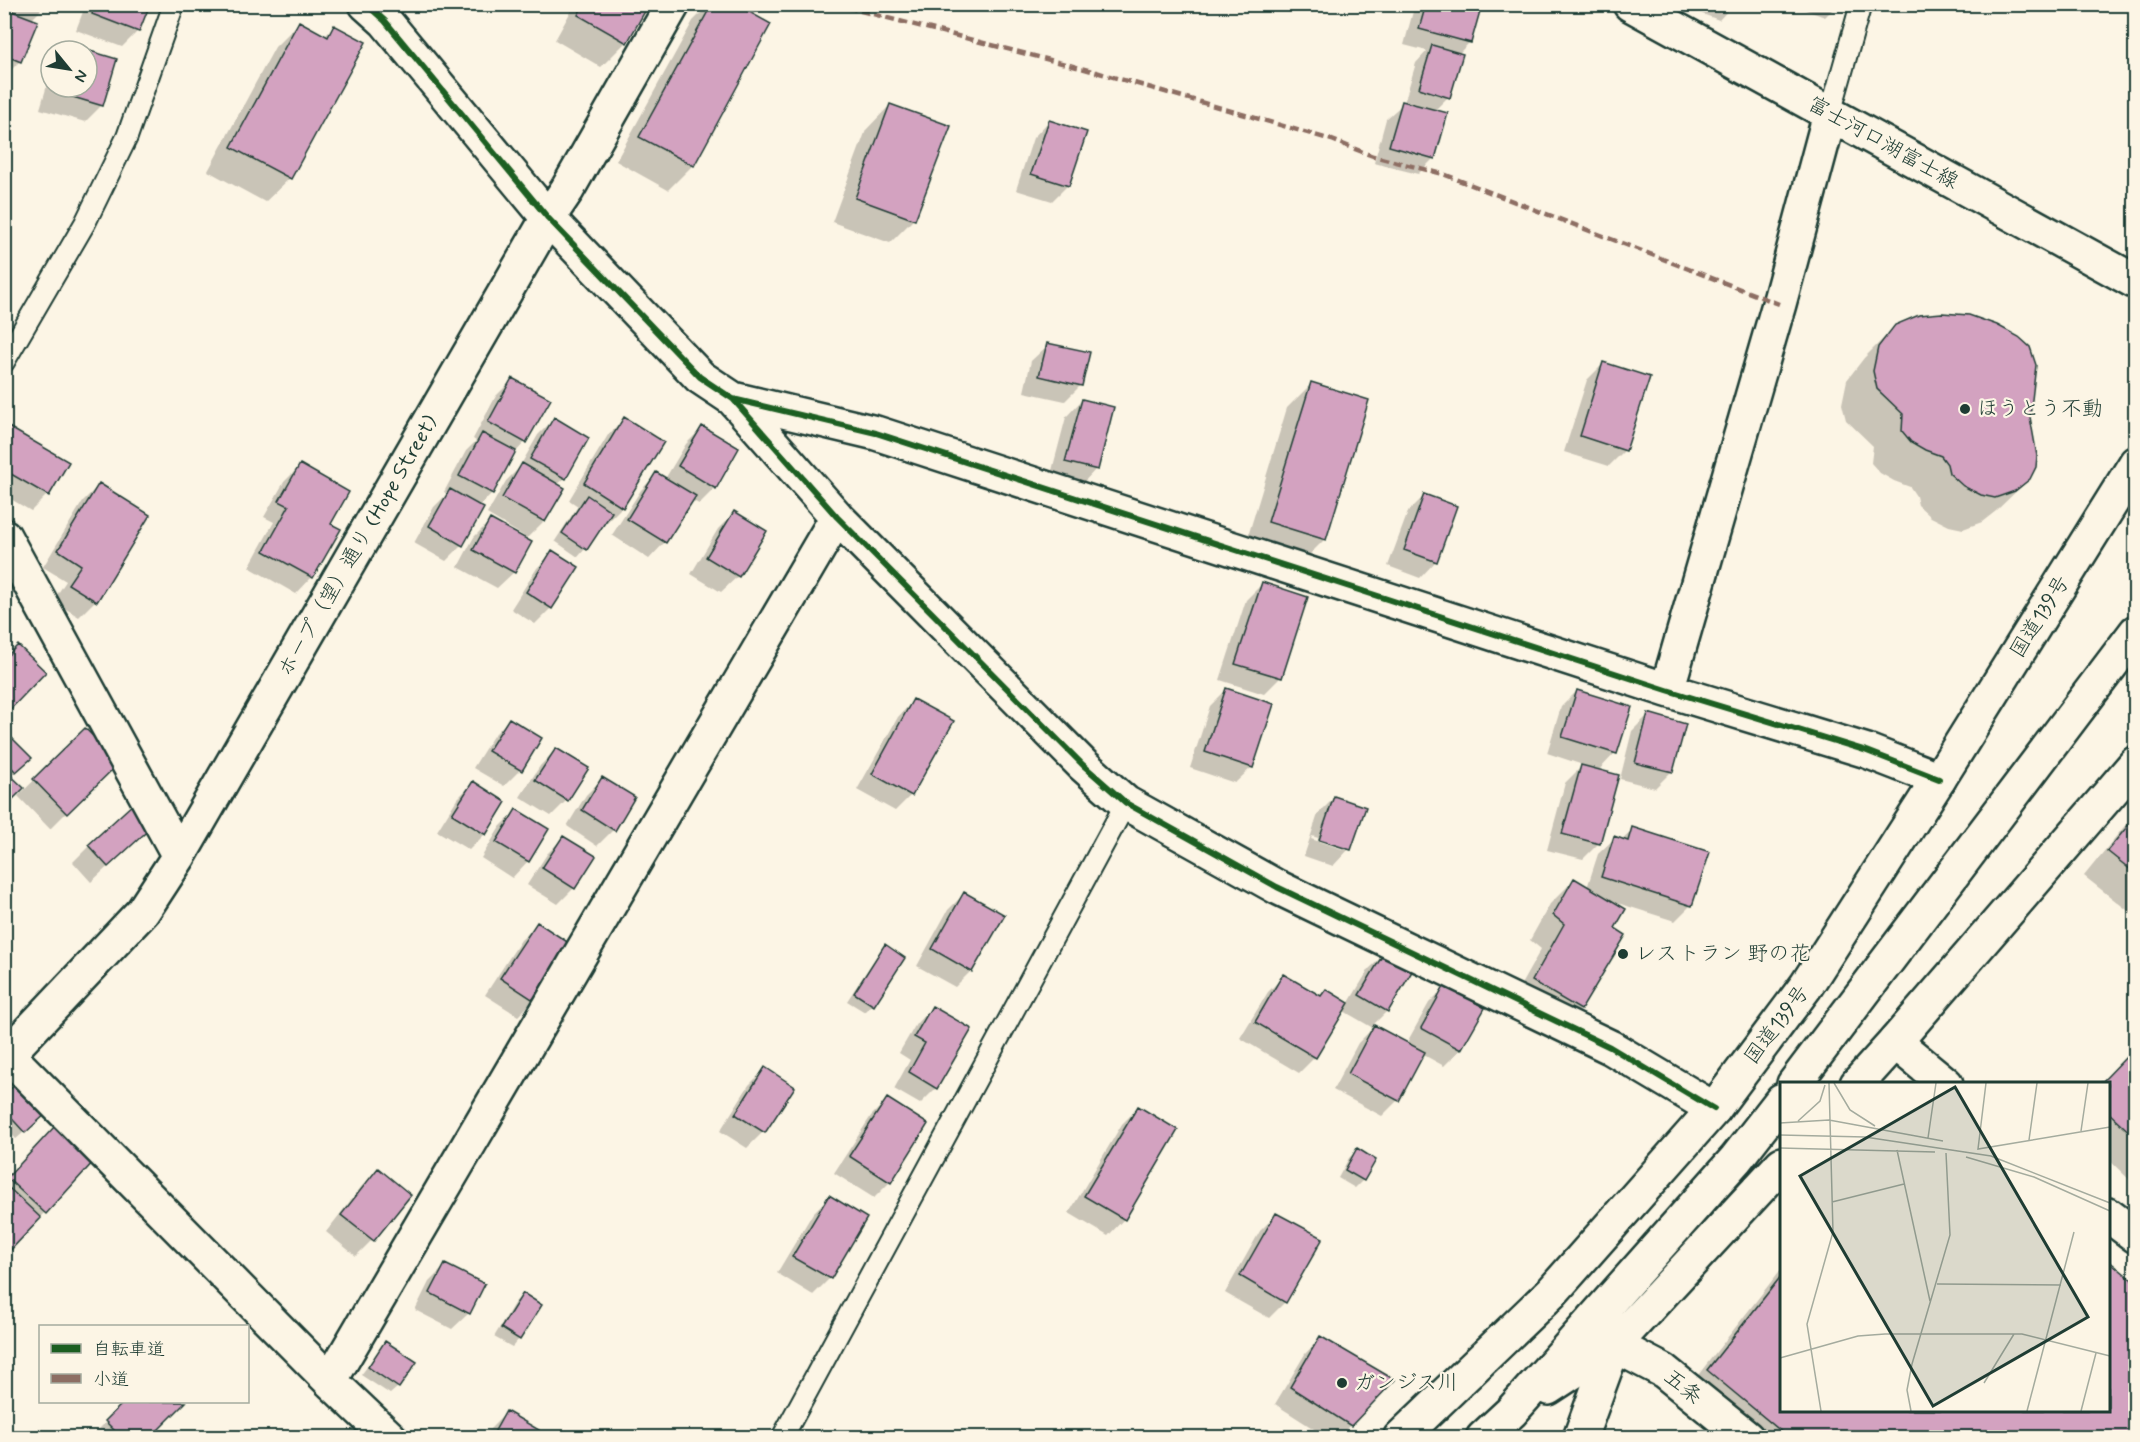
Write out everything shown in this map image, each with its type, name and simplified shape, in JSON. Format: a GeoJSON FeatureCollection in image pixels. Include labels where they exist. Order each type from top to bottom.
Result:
{"type":"FeatureCollection","features":[{"type":"Feature","properties":{"kind":"main road"},"geometry":{"type":"LineString","coordinates":[[366,4],[385,21],[548,218],[700,377],[733,399],[837,517],[1083,765],[1126,803],[1277,887],[1610,1047],[1714,1109]]}},
{"type":"Feature","properties":{"kind":"main road","name":"ホープ（望）通り (Hope Street)"},"geometry":{"type":"LineString","coordinates":[[6,1054],[143,911],[179,856],[673,4]]}},
{"type":"Feature","properties":{"kind":"main road","name":"富士河口湖富士線"},"geometry":{"type":"LineString","coordinates":[[1630,4],[2136,282]]}},
{"type":"Feature","properties":{"kind":"main road"},"geometry":{"type":"LineString","coordinates":[[1667,690],[1779,304],[1830,114]]}},
{"type":"Feature","properties":{"kind":"main road"},"geometry":{"type":"LineString","coordinates":[[733,399],[876,434],[1667,690],[1867,751],[1939,780]]}},
{"type":"Feature","properties":{"kind":"main road","name":"国道139号"},"geometry":{"type":"LineString","coordinates":[[1400,1437],[1552,1292],[1714,1109],[1806,986],[1939,780],[2136,463]]}},
{"type":"Feature","properties":{"kind":"main road"},"geometry":{"type":"LineString","coordinates":[[330,1381],[837,517]]}},
{"type":"Feature","properties":{"kind":"main road"},"geometry":{"type":"LineString","coordinates":[[4,536],[179,856]]}},
{"type":"Feature","properties":{"kind":"main road"},"geometry":{"type":"LineString","coordinates":[[1795,1082],[2136,632]]}},
{"type":"Feature","properties":{"kind":"main road"},"geometry":{"type":"LineString","coordinates":[[1858,1082],[2136,763]]}},
{"type":"Feature","properties":{"kind":"main road"},"geometry":{"type":"LineString","coordinates":[[1895,1042],[1945,1082]]}},
{"type":"Feature","properties":{"kind":"main road"},"geometry":{"type":"LineString","coordinates":[[6,1054],[330,1381],[390,1437]]}},
{"type":"Feature","properties":{"kind":"main road"},"geometry":{"type":"LineString","coordinates":[[1483,1437],[1511,1412],[1736,1159],[1780,1103]]}},
{"type":"Feature","properties":{"kind":"main road"},"geometry":{"type":"LineString","coordinates":[[1511,1412],[1614,1345],[1780,1166]]}},
{"type":"Feature","properties":{"kind":"main road"},"geometry":{"type":"LineString","coordinates":[[2110,1216],[2136,1236]]}},
{"type":"Feature","properties":{"kind":"main road"},"geometry":{"type":"LineString","coordinates":[[1580,1437],[1614,1345]]}},
{"type":"Feature","properties":{"kind":"main road","name":"五条"},"geometry":{"type":"LineString","coordinates":[[1614,1345],[1664,1371],[1747,1437]]}},
{"type":"Feature","properties":{"kind":"lane"},"geometry":{"type":"LineString","coordinates":[[4,362],[85,223],[122,148],[174,4]]}},
{"type":"Feature","properties":{"kind":"lane"},"geometry":{"type":"LineString","coordinates":[[1830,114],[1861,4]]}},
{"type":"Feature","properties":{"kind":"lane"},"geometry":{"type":"LineString","coordinates":[[782,1437],[1126,803]]}},
{"type":"Feature","properties":{"kind":"building"},"geometry":{"type":"Polygon","coordinates":[[[95,4],[150,4],[139,32],[92,14],[95,4]]]}},
{"type":"Feature","properties":{"kind":"building"},"geometry":{"type":"Polygon","coordinates":[[[584,4],[649,4],[627,43],[578,15],[584,4]]]}},
{"type":"Feature","properties":{"kind":"building"},"geometry":{"type":"Polygon","coordinates":[[[712,4],[735,4],[771,24],[694,166],[639,137],[712,4]]]}},
{"type":"Feature","properties":{"kind":"building"},"geometry":{"type":"Polygon","coordinates":[[[1426,4],[1482,4],[1471,43],[1419,29],[1426,4]]]}},
{"type":"Feature","properties":{"kind":"building"},"geometry":{"type":"Polygon","coordinates":[[[4,8],[38,21],[21,62],[4,55],[4,8]]]}},
{"type":"Feature","properties":{"kind":"building"},"geometry":{"type":"Polygon","coordinates":[[[299,21],[328,37],[334,25],[366,42],[291,179],[231,147],[299,21]]]}},
{"type":"Feature","properties":{"kind":"building"},"geometry":{"type":"Polygon","coordinates":[[[1432,45],[1463,54],[1450,98],[1419,88],[1432,45]]]}},
{"type":"Feature","properties":{"kind":"building"},"geometry":{"type":"Polygon","coordinates":[[[99,54],[117,59],[103,106],[80,99],[99,99],[99,54]]]}},
{"type":"Feature","properties":{"kind":"building"},"geometry":{"type":"Polygon","coordinates":[[[1402,101],[1448,113],[1435,159],[1389,146],[1402,101]]]}},
{"type":"Feature","properties":{"kind":"building"},"geometry":{"type":"Polygon","coordinates":[[[890,104],[951,126],[915,220],[855,198],[890,104]]]}},
{"type":"Feature","properties":{"kind":"building"},"geometry":{"type":"Polygon","coordinates":[[[1049,120],[1087,132],[1069,186],[1031,174],[1049,120]]]}},
{"type":"Feature","properties":{"kind":"building","name":"ほうとう不動"},"geometry":{"type":"Polygon","coordinates":[[[1942,313],[1969,315],[1997,325],[2019,337],[2030,347],[2036,365],[2030,417],[2037,456],[2036,467],[2030,479],[2015,491],[1995,498],[1981,495],[1963,486],[1949,473],[1947,464],[1941,456],[1911,442],[1902,431],[1903,414],[1877,389],[1873,371],[1878,347],[1895,325],[1919,315],[1942,313]]]}},
{"type":"Feature","properties":{"kind":"building"},"geometry":{"type":"Polygon","coordinates":[[[1047,343],[1090,352],[1082,386],[1039,376],[1047,343]]]}},
{"type":"Feature","properties":{"kind":"building"},"geometry":{"type":"Polygon","coordinates":[[[1603,362],[1650,377],[1626,451],[1580,436],[1603,362]]]}},
{"type":"Feature","properties":{"kind":"building"},"geometry":{"type":"Polygon","coordinates":[[[512,378],[551,399],[526,443],[488,422],[512,378]]]}},
{"type":"Feature","properties":{"kind":"building"},"geometry":{"type":"Polygon","coordinates":[[[1311,382],[1369,400],[1326,540],[1268,522],[1311,382]]]}},
{"type":"Feature","properties":{"kind":"building"},"geometry":{"type":"Polygon","coordinates":[[[1082,399],[1114,407],[1098,470],[1065,462],[1082,399]]]}},
{"type":"Feature","properties":{"kind":"building"},"geometry":{"type":"Polygon","coordinates":[[[554,417],[589,438],[566,479],[530,459],[554,417]]]}},
{"type":"Feature","properties":{"kind":"building"},"geometry":{"type":"Polygon","coordinates":[[[624,417],[664,442],[623,508],[584,483],[624,417]]]}},
{"type":"Feature","properties":{"kind":"building"},"geometry":{"type":"Polygon","coordinates":[[[7,426],[69,462],[49,496],[4,470],[4,430],[7,426]]]}},
{"type":"Feature","properties":{"kind":"building"},"geometry":{"type":"Polygon","coordinates":[[[702,426],[739,448],[716,489],[678,466],[702,426]]]}},
{"type":"Feature","properties":{"kind":"building"},"geometry":{"type":"Polygon","coordinates":[[[482,433],[516,451],[493,494],[459,476],[482,433]]]}},
{"type":"Feature","properties":{"kind":"building"},"geometry":{"type":"Polygon","coordinates":[[[522,463],[565,488],[545,522],[502,498],[522,463]]]}},
{"type":"Feature","properties":{"kind":"building"},"geometry":{"type":"Polygon","coordinates":[[[300,464],[349,492],[331,524],[341,529],[313,578],[264,551],[289,506],[279,501],[300,464]]]}},
{"type":"Feature","properties":{"kind":"building"},"geometry":{"type":"Polygon","coordinates":[[[656,472],[696,496],[666,543],[627,519],[656,472]]]}},
{"type":"Feature","properties":{"kind":"building"},"geometry":{"type":"Polygon","coordinates":[[[99,483],[150,515],[97,602],[68,584],[81,565],[58,550],[99,483]]]}},
{"type":"Feature","properties":{"kind":"building"},"geometry":{"type":"Polygon","coordinates":[[[450,489],[484,508],[463,546],[429,526],[450,489]]]}},
{"type":"Feature","properties":{"kind":"building"},"geometry":{"type":"Polygon","coordinates":[[[1424,494],[1457,506],[1437,562],[1404,550],[1424,494]]]}},
{"type":"Feature","properties":{"kind":"building"},"geometry":{"type":"Polygon","coordinates":[[[587,495],[612,512],[587,550],[562,533],[587,495]]]}},
{"type":"Feature","properties":{"kind":"building"},"geometry":{"type":"Polygon","coordinates":[[[734,511],[767,531],[739,577],[706,557],[734,511]]]}},
{"type":"Feature","properties":{"kind":"building"},"geometry":{"type":"Polygon","coordinates":[[[490,519],[532,542],[515,573],[473,550],[490,519]]]}},
{"type":"Feature","properties":{"kind":"building"},"geometry":{"type":"Polygon","coordinates":[[[552,550],[579,567],[552,609],[526,592],[552,550]]]}},
{"type":"Feature","properties":{"kind":"building"},"geometry":{"type":"Polygon","coordinates":[[[1262,582],[1308,597],[1282,678],[1235,664],[1262,582]]]}},
{"type":"Feature","properties":{"kind":"building"},"geometry":{"type":"Polygon","coordinates":[[[18,645],[46,672],[4,716],[4,659],[18,645]]]}},
{"type":"Feature","properties":{"kind":"building"},"geometry":{"type":"Polygon","coordinates":[[[1226,688],[1274,704],[1253,768],[1205,752],[1226,688]]]}},
{"type":"Feature","properties":{"kind":"building"},"geometry":{"type":"Polygon","coordinates":[[[1577,690],[1632,707],[1617,754],[1562,737],[1577,690]]]}},
{"type":"Feature","properties":{"kind":"building"},"geometry":{"type":"Polygon","coordinates":[[[913,699],[954,721],[912,796],[872,774],[913,699]]]}},
{"type":"Feature","properties":{"kind":"building"},"geometry":{"type":"Polygon","coordinates":[[[1648,713],[1686,724],[1673,772],[1635,763],[1648,713]]]}},
{"type":"Feature","properties":{"kind":"building"},"geometry":{"type":"Polygon","coordinates":[[[509,718],[542,738],[522,771],[488,751],[509,718]]]}},
{"type":"Feature","properties":{"kind":"building"},"geometry":{"type":"Polygon","coordinates":[[[85,728],[119,763],[67,814],[33,779],[85,728]]]}},
{"type":"Feature","properties":{"kind":"building"},"geometry":{"type":"Polygon","coordinates":[[[4,730],[32,758],[16,772],[4,760],[4,730]]]}},
{"type":"Feature","properties":{"kind":"building"},"geometry":{"type":"Polygon","coordinates":[[[556,748],[589,768],[568,801],[535,780],[556,748]]]}},
{"type":"Feature","properties":{"kind":"building"},"geometry":{"type":"Polygon","coordinates":[[[1581,765],[1619,775],[1600,844],[1562,834],[1581,765]]]}},
{"type":"Feature","properties":{"kind":"building"},"geometry":{"type":"Polygon","coordinates":[[[4,769],[24,788],[4,808],[4,769]]]}},
{"type":"Feature","properties":{"kind":"building"},"geometry":{"type":"Polygon","coordinates":[[[602,777],[635,797],[615,831],[582,810],[602,777]]]}},
{"type":"Feature","properties":{"kind":"building"},"geometry":{"type":"Polygon","coordinates":[[[473,781],[506,802],[486,835],[452,814],[473,781]]]}},
{"type":"Feature","properties":{"kind":"building"},"geometry":{"type":"Polygon","coordinates":[[[1334,796],[1366,807],[1351,850],[1319,840],[1334,796]]]}},
{"type":"Feature","properties":{"kind":"building"},"geometry":{"type":"Polygon","coordinates":[[[134,803],[154,825],[108,867],[88,845],[134,803]]]}},
{"type":"Feature","properties":{"kind":"building"},"geometry":{"type":"Polygon","coordinates":[[[516,809],[549,829],[529,862],[496,842],[516,809]]]}},
{"type":"Feature","properties":{"kind":"building"},"geometry":{"type":"Polygon","coordinates":[[[2136,816],[2136,874],[2107,851],[2136,816]]]}},
{"type":"Feature","properties":{"kind":"building"},"geometry":{"type":"Polygon","coordinates":[[[1632,827],[1710,852],[1692,906],[1601,877],[1614,836],[1628,841],[1632,827]]]}},
{"type":"Feature","properties":{"kind":"building"},"geometry":{"type":"Polygon","coordinates":[[[563,836],[596,856],[575,889],[542,868],[563,836]]]}},
{"type":"Feature","properties":{"kind":"building"},"geometry":{"type":"Polygon","coordinates":[[[1574,878],[1626,909],[1615,928],[1626,935],[1581,1010],[1532,981],[1564,924],[1553,915],[1574,878]]]}},
{"type":"Feature","properties":{"kind":"building"},"geometry":{"type":"Polygon","coordinates":[[[964,892],[1005,915],[972,972],[932,949],[964,892]]]}},
{"type":"Feature","properties":{"kind":"building"},"geometry":{"type":"Polygon","coordinates":[[[537,922],[572,945],[535,1001],[500,978],[537,922]]]}},
{"type":"Feature","properties":{"kind":"building"},"geometry":{"type":"Polygon","coordinates":[[[885,944],[905,958],[874,1006],[854,993],[885,944]]]}},
{"type":"Feature","properties":{"kind":"building"},"geometry":{"type":"Polygon","coordinates":[[[1385,951],[1414,968],[1388,1012],[1359,995],[1385,951]]]}},
{"type":"Feature","properties":{"kind":"building"},"geometry":{"type":"Polygon","coordinates":[[[1283,974],[1321,996],[1326,989],[1349,1003],[1316,1058],[1255,1022],[1283,974]]]}},
{"type":"Feature","properties":{"kind":"building"},"geometry":{"type":"Polygon","coordinates":[[[1445,985],[1485,1008],[1461,1050],[1421,1028],[1445,985]]]}},
{"type":"Feature","properties":{"kind":"building"},"geometry":{"type":"Polygon","coordinates":[[[932,1006],[972,1029],[937,1089],[909,1072],[925,1043],[914,1037],[932,1006]]]}},
{"type":"Feature","properties":{"kind":"building"},"geometry":{"type":"Polygon","coordinates":[[[1374,1025],[1425,1052],[1399,1101],[1348,1074],[1374,1025]]]}},
{"type":"Feature","properties":{"kind":"building"},"geometry":{"type":"Polygon","coordinates":[[[2129,1054],[2136,1060],[2136,1138],[2110,1114],[2110,1082],[2102,1082],[2129,1054]]]}},
{"type":"Feature","properties":{"kind":"building"},"geometry":{"type":"Polygon","coordinates":[[[765,1067],[795,1087],[765,1133],[735,1114],[765,1067]]]}},
{"type":"Feature","properties":{"kind":"building"},"geometry":{"type":"Polygon","coordinates":[[[20,1081],[48,1112],[25,1133],[4,1110],[4,1094],[20,1081]]]}},
{"type":"Feature","properties":{"kind":"building"},"geometry":{"type":"Polygon","coordinates":[[[887,1098],[928,1124],[891,1183],[849,1156],[887,1098]]]}},
{"type":"Feature","properties":{"kind":"building"},"geometry":{"type":"Polygon","coordinates":[[[1138,1106],[1178,1130],[1125,1220],[1084,1196],[1138,1106]]]}},
{"type":"Feature","properties":{"kind":"building"},"geometry":{"type":"Polygon","coordinates":[[[55,1126],[94,1161],[46,1214],[7,1178],[55,1126]]]}},
{"type":"Feature","properties":{"kind":"building"},"geometry":{"type":"Polygon","coordinates":[[[1357,1148],[1376,1160],[1364,1181],[1345,1170],[1357,1148]]]}},
{"type":"Feature","properties":{"kind":"building"},"geometry":{"type":"Polygon","coordinates":[[[378,1168],[411,1195],[374,1241],[341,1215],[378,1168]]]}},
{"type":"Feature","properties":{"kind":"building"},"geometry":{"type":"Polygon","coordinates":[[[9,1188],[41,1218],[4,1257],[4,1193],[9,1188]]]}},
{"type":"Feature","properties":{"kind":"building"},"geometry":{"type":"Polygon","coordinates":[[[829,1195],[867,1218],[831,1279],[792,1257],[829,1195]]]}},
{"type":"Feature","properties":{"kind":"building"},"geometry":{"type":"Polygon","coordinates":[[[1276,1213],[1323,1238],[1286,1303],[1240,1276],[1276,1213]]]}},
{"type":"Feature","properties":{"kind":"building"},"geometry":{"type":"Polygon","coordinates":[[[2110,1262],[2136,1283],[2136,1438],[1789,1438],[1707,1370],[1780,1278],[1780,1412],[2110,1412],[2110,1262]]]}},
{"type":"Feature","properties":{"kind":"building"},"geometry":{"type":"Polygon","coordinates":[[[445,1264],[485,1284],[470,1314],[430,1293],[445,1264]]]}},
{"type":"Feature","properties":{"kind":"building"},"geometry":{"type":"Polygon","coordinates":[[[523,1293],[542,1305],[520,1340],[501,1328],[523,1293]]]}},
{"type":"Feature","properties":{"kind":"building"},"geometry":{"type":"Polygon","coordinates":[[[1320,1336],[1395,1380],[1351,1426],[1290,1387],[1320,1336]]]}},
{"type":"Feature","properties":{"kind":"building"},"geometry":{"type":"Polygon","coordinates":[[[385,1341],[417,1362],[399,1388],[368,1367],[385,1341]]]}},
{"type":"Feature","properties":{"kind":"building"},"geometry":{"type":"Polygon","coordinates":[[[123,1403],[185,1403],[150,1438],[122,1438],[105,1421],[123,1403]]]}},
{"type":"Feature","properties":{"kind":"building"},"geometry":{"type":"Polygon","coordinates":[[[506,1411],[539,1430],[535,1438],[491,1438],[506,1411]]]}},
{"type":"Feature","properties":{"kind":"marked path"},"geometry":{"type":"LineString","coordinates":[[834,4],[1096,72],[1332,140],[1373,156],[1443,174],[1779,304]]}},
{"type":"Feature","properties":{"kind":"cycle path"},"geometry":{"type":"LineString","coordinates":[[366,4],[385,21],[548,218],[700,377],[733,399],[837,517],[1083,765],[1126,803],[1277,887],[1610,1047],[1714,1109]]}},
{"type":"Feature","properties":{"kind":"cycle path"},"geometry":{"type":"LineString","coordinates":[[733,399],[876,433],[1667,690],[1867,751],[1939,779]]}},
{"type":"Feature","properties":{"kind":"place","name":"ほうとう不動"},"geometry":{"type":"Point","coordinates":[1965,409]}},
{"type":"Feature","properties":{"kind":"place","name":"レストラン 野の花"},"geometry":{"type":"Point","coordinates":[1623,954]}},
{"type":"Feature","properties":{"kind":"place","name":"ガンジス川"},"geometry":{"type":"Point","coordinates":[1342,1383]}}]}
